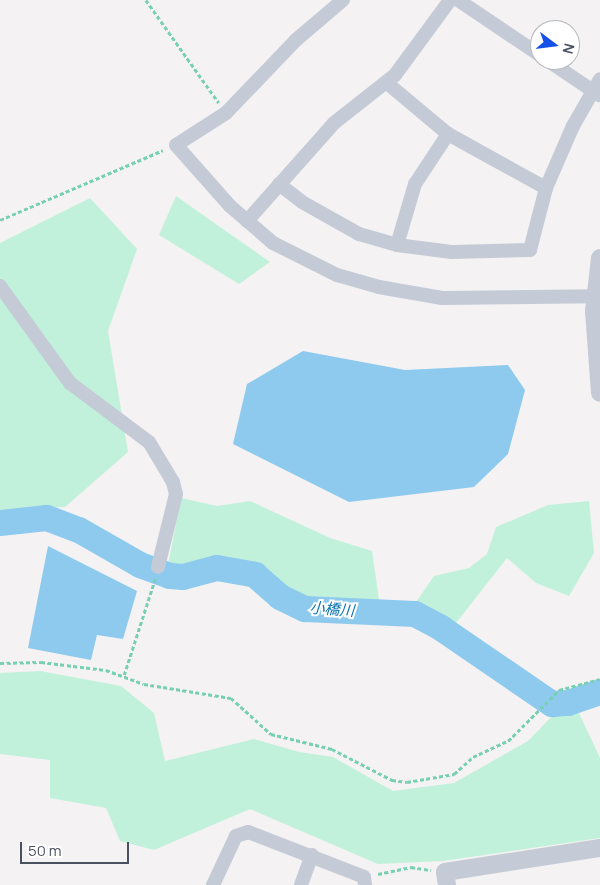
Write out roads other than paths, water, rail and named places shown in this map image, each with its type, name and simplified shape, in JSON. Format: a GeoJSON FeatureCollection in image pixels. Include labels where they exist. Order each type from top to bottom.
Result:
{"type":"FeatureCollection","features":[{"type":"Feature","properties":{"kind":"street"},"geometry":{"type":"LineString","coordinates":[[342,0],[296,40],[226,113],[176,145],[247,221],[273,243],[337,275],[379,287],[442,298],[595,296]]}},
{"type":"Feature","properties":{"kind":"street"},"geometry":{"type":"LineString","coordinates":[[247,221],[334,123],[387,83],[450,0]]}},
{"type":"Feature","properties":{"kind":"street"},"geometry":{"type":"LineString","coordinates":[[458,0],[530,48]]}},
{"type":"Feature","properties":{"kind":"street"},"geometry":{"type":"LineString","coordinates":[[279,184],[302,202],[359,234],[397,245],[452,252],[530,250],[546,188],[573,126],[598,89],[565,70]]}},
{"type":"Feature","properties":{"kind":"street"},"geometry":{"type":"LineString","coordinates":[[387,83],[448,134],[546,188]]}},
{"type":"Feature","properties":{"kind":"street"},"geometry":{"type":"LineString","coordinates":[[397,245],[414,184],[448,134]]}},
{"type":"Feature","properties":{"kind":"street"},"geometry":{"type":"LineString","coordinates":[[600,258],[595,296],[594,341],[600,392]]}},
{"type":"Feature","properties":{"kind":"street"},"geometry":{"type":"LineString","coordinates":[[0,286],[70,383],[149,442],[173,482],[176,494],[157,573]]}},
{"type":"Feature","properties":{"kind":"street"},"geometry":{"type":"LineString","coordinates":[[213,885],[236,836],[248,832],[312,855],[365,881]]}},
{"type":"Feature","properties":{"kind":"street"},"geometry":{"type":"LineString","coordinates":[[446,878],[600,848]]}},
{"type":"Feature","properties":{"kind":"street"},"geometry":{"type":"LineString","coordinates":[[301,885],[312,855]]}},
{"type":"Feature","properties":{"kind":"water"},"geometry":{"type":"Polygon","coordinates":[[[303,351],[405,370],[508,365],[525,390],[508,454],[474,487],[349,502],[233,444],[247,384],[303,351]]]}},
{"type":"Feature","properties":{"kind":"water"},"geometry":{"type":"Polygon","coordinates":[[[48,546],[137,591],[123,639],[97,635],[91,660],[28,648],[48,546]]]}},
{"type":"Feature","properties":{"kind":"waterway","name":"小橋川"},"geometry":{"type":"LineString","coordinates":[[0,523],[47,518],[79,530],[140,565],[170,576],[183,577],[217,568],[255,575],[280,597],[305,609],[415,614],[441,628],[552,704],[568,703],[600,692]]}}]}
